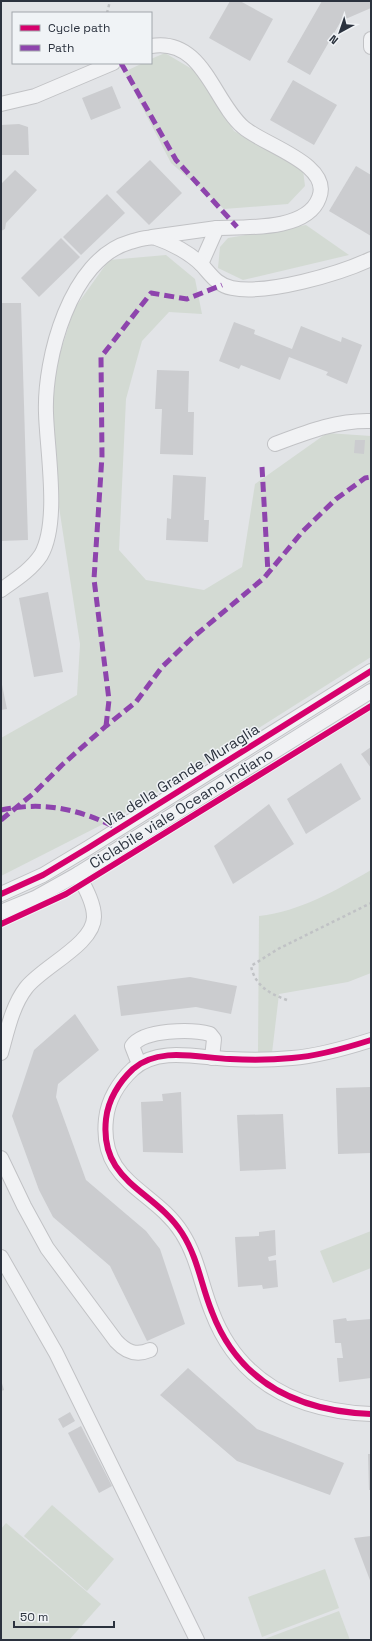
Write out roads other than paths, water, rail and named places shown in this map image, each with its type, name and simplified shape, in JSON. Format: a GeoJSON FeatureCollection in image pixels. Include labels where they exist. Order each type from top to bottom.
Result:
{"type":"FeatureCollection","features":[{"type":"Feature","properties":{"kind":"street"},"geometry":{"type":"LineString","coordinates":[[371,39],[371,47]]}},
{"type":"Feature","properties":{"kind":"street"},"geometry":{"type":"LineString","coordinates":[[1,590],[21,576],[32,565],[41,554],[47,538],[50,496],[45,410],[46,385],[52,355],[70,302],[84,276],[104,256],[125,244],[151,237],[217,228],[289,222],[301,218],[312,210],[319,199],[321,191],[319,180],[306,164],[262,141],[241,126],[229,112],[206,72],[192,57],[166,45],[152,46]]}},
{"type":"Feature","properties":{"kind":"street"},"geometry":{"type":"LineString","coordinates":[[1,104],[35,96],[111,64]]}},
{"type":"Feature","properties":{"kind":"street"},"geometry":{"type":"LineString","coordinates":[[201,264],[217,228]]}},
{"type":"Feature","properties":{"kind":"street"},"geometry":{"type":"LineString","coordinates":[[151,237],[172,245],[201,264],[212,278],[222,285],[236,289],[252,289],[298,282],[342,270],[371,259]]}},
{"type":"Feature","properties":{"kind":"street"},"geometry":{"type":"LineString","coordinates":[[275,444],[326,426],[349,422],[371,421]]}},
{"type":"Feature","properties":{"kind":"street","name":"Via della Grande Muraglia"},"geometry":{"type":"LineString","coordinates":[[1,894],[43,874],[88,848],[371,671]]}},
{"type":"Feature","properties":{"kind":"street","name":"Via della Grande Muraglia"},"geometry":{"type":"LineString","coordinates":[[1,912],[35,898],[78,874],[371,691]]}},
{"type":"Feature","properties":{"kind":"street"},"geometry":{"type":"LineString","coordinates":[[1,1053],[17,1005],[26,987],[44,970],[80,943],[91,929],[94,921],[94,912],[78,874]]}},
{"type":"Feature","properties":{"kind":"street"},"geometry":{"type":"LineString","coordinates":[[139,1064],[132,1051],[132,1046],[134,1043],[148,1036],[171,1032],[210,1034],[214,1039],[212,1058]]}},
{"type":"Feature","properties":{"kind":"street"},"geometry":{"type":"LineString","coordinates":[[371,1040],[326,1052],[299,1057],[257,1060],[168,1055],[154,1058],[139,1064],[121,1082],[109,1105],[106,1134],[112,1162],[125,1178],[162,1209],[182,1232],[196,1260],[212,1312],[226,1342],[238,1358],[257,1377],[282,1394],[321,1408],[371,1414]]}},
{"type":"Feature","properties":{"kind":"street"},"geometry":{"type":"LineString","coordinates":[[1,1158],[24,1206],[47,1248],[116,1341],[130,1352],[141,1353],[150,1350]]}},
{"type":"Feature","properties":{"kind":"street"},"geometry":{"type":"LineString","coordinates":[[1,1257],[56,1353],[197,1640]]}}]}
